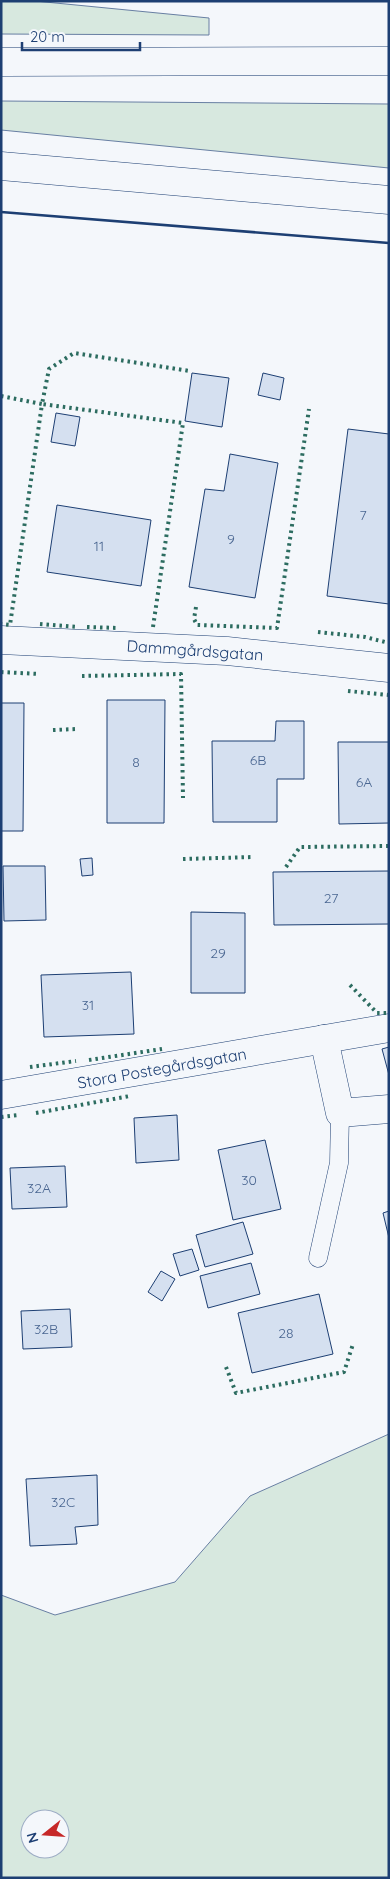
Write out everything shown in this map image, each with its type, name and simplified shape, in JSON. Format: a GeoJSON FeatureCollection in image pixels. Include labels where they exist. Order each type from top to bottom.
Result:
{"type":"FeatureCollection","features":[{"type":"Feature","properties":{"kind":"main road"},"geometry":{"type":"LineString","coordinates":[[1,62],[389,61]]}},
{"type":"Feature","properties":{"kind":"main road"},"geometry":{"type":"LineString","coordinates":[[1,166],[389,200]]}},
{"type":"Feature","properties":{"kind":"main road","name":"Dammgårdsgatan"},"geometry":{"type":"LineString","coordinates":[[1,640],[227,651],[389,668]]}},
{"type":"Feature","properties":{"kind":"main road","name":"Stora Postegårdsgatan"},"geometry":{"type":"LineString","coordinates":[[1,1095],[389,1028]]}},
{"type":"Feature","properties":{"kind":"main road"},"geometry":{"type":"LineString","coordinates":[[324,1039],[340,1113],[389,1110]]}},
{"type":"Feature","properties":{"kind":"lane"},"geometry":{"type":"LineString","coordinates":[[318,1258],[339,1163],[340,1113]]}},
{"type":"Feature","properties":{"kind":"shaded area"},"geometry":{"type":"Polygon","coordinates":[[[1,1],[35,1],[209,18],[209,35],[1,34],[1,1]]]}},
{"type":"Feature","properties":{"kind":"shaded area"},"geometry":{"type":"Polygon","coordinates":[[[1,101],[389,104],[389,168],[1,130],[1,101]]]}},
{"type":"Feature","properties":{"kind":"shaded area"},"geometry":{"type":"Polygon","coordinates":[[[389,1434],[389,1878],[1,1878],[1,1595],[55,1615],[175,1582],[250,1496],[389,1434]]]}},
{"type":"Feature","properties":{"kind":"building"},"geometry":{"type":"Polygon","coordinates":[[[192,373],[229,378],[222,427],[185,421],[192,373]]]}},
{"type":"Feature","properties":{"kind":"building"},"geometry":{"type":"Polygon","coordinates":[[[263,373],[284,378],[280,400],[258,395],[263,373]]]}},
{"type":"Feature","properties":{"kind":"building"},"geometry":{"type":"Polygon","coordinates":[[[56,413],[80,417],[75,446],[51,442],[56,413]]]}},
{"type":"Feature","properties":{"kind":"building"},"geometry":{"type":"Polygon","coordinates":[[[348,429],[389,434],[389,604],[327,596],[348,429]]]}},
{"type":"Feature","properties":{"kind":"building"},"geometry":{"type":"Polygon","coordinates":[[[230,454],[278,463],[255,598],[189,587],[205,489],[224,491],[230,454]]]}},
{"type":"Feature","properties":{"kind":"building"},"geometry":{"type":"Polygon","coordinates":[[[57,505],[151,520],[141,586],[47,572],[57,505]]]}},
{"type":"Feature","properties":{"kind":"building"},"geometry":{"type":"Polygon","coordinates":[[[107,700],[165,700],[164,823],[107,823],[107,700]]]}},
{"type":"Feature","properties":{"kind":"building"},"geometry":{"type":"Polygon","coordinates":[[[1,703],[24,703],[23,831],[1,831],[1,703]]]}},
{"type":"Feature","properties":{"kind":"building"},"geometry":{"type":"Polygon","coordinates":[[[276,721],[304,721],[304,779],[277,779],[277,822],[213,822],[212,741],[275,741],[276,721]]]}},
{"type":"Feature","properties":{"kind":"building"},"geometry":{"type":"Polygon","coordinates":[[[338,742],[389,742],[389,823],[339,824],[338,742]]]}},
{"type":"Feature","properties":{"kind":"building"},"geometry":{"type":"Polygon","coordinates":[[[92,858],[93,875],[82,876],[80,859],[92,858]]]}},
{"type":"Feature","properties":{"kind":"building"},"geometry":{"type":"Polygon","coordinates":[[[3,866],[45,866],[46,920],[4,921],[3,866]]]}},
{"type":"Feature","properties":{"kind":"building"},"geometry":{"type":"Polygon","coordinates":[[[389,871],[389,924],[274,925],[273,872],[389,871]]]}},
{"type":"Feature","properties":{"kind":"building"},"geometry":{"type":"Polygon","coordinates":[[[191,912],[245,913],[245,993],[191,993],[191,912]]]}},
{"type":"Feature","properties":{"kind":"building"},"geometry":{"type":"Polygon","coordinates":[[[131,972],[134,1034],[44,1037],[41,975],[131,972]]]}},
{"type":"Feature","properties":{"kind":"building"},"geometry":{"type":"Polygon","coordinates":[[[389,1047],[389,1075],[382,1049],[389,1047]]]}},
{"type":"Feature","properties":{"kind":"building"},"geometry":{"type":"Polygon","coordinates":[[[177,1115],[179,1160],[136,1163],[134,1118],[177,1115]]]}},
{"type":"Feature","properties":{"kind":"building"},"geometry":{"type":"Polygon","coordinates":[[[265,1140],[281,1209],[233,1220],[218,1150],[265,1140]]]}},
{"type":"Feature","properties":{"kind":"building"},"geometry":{"type":"Polygon","coordinates":[[[65,1166],[67,1207],[12,1209],[10,1168],[65,1166]]]}},
{"type":"Feature","properties":{"kind":"building"},"geometry":{"type":"Polygon","coordinates":[[[389,1211],[389,1238],[383,1213],[389,1211]]]}},
{"type":"Feature","properties":{"kind":"building"},"geometry":{"type":"Polygon","coordinates":[[[243,1222],[253,1254],[205,1267],[196,1235],[243,1222]]]}},
{"type":"Feature","properties":{"kind":"building"},"geometry":{"type":"Polygon","coordinates":[[[192,1249],[199,1270],[180,1276],[173,1254],[192,1249]]]}},
{"type":"Feature","properties":{"kind":"building"},"geometry":{"type":"Polygon","coordinates":[[[251,1263],[260,1294],[208,1308],[200,1276],[251,1263]]]}},
{"type":"Feature","properties":{"kind":"building"},"geometry":{"type":"Polygon","coordinates":[[[161,1271],[175,1279],[162,1301],[148,1292],[161,1271]]]}},
{"type":"Feature","properties":{"kind":"building"},"geometry":{"type":"Polygon","coordinates":[[[319,1294],[333,1354],[252,1373],[238,1313],[319,1294]]]}},
{"type":"Feature","properties":{"kind":"building"},"geometry":{"type":"Polygon","coordinates":[[[70,1309],[72,1347],[23,1349],[21,1311],[70,1309]]]}},
{"type":"Feature","properties":{"kind":"building"},"geometry":{"type":"Polygon","coordinates":[[[97,1475],[98,1525],[75,1527],[77,1544],[30,1546],[26,1479],[97,1475]]]}},
{"type":"Feature","properties":{"kind":"hedge"},"geometry":{"type":"LineString","coordinates":[[153,627],[183,423],[42,404],[49,369],[74,353],[190,371]]}},
{"type":"Feature","properties":{"kind":"hedge"},"geometry":{"type":"LineString","coordinates":[[1,396],[42,404],[10,625],[1,624]]}},
{"type":"Feature","properties":{"kind":"hedge"},"geometry":{"type":"LineString","coordinates":[[196,607],[194,619],[197,625],[277,628],[309,409]]}},
{"type":"Feature","properties":{"kind":"hedge"},"geometry":{"type":"LineString","coordinates":[[40,624],[78,627]]}},
{"type":"Feature","properties":{"kind":"hedge"},"geometry":{"type":"LineString","coordinates":[[87,627],[119,628]]}},
{"type":"Feature","properties":{"kind":"hedge"},"geometry":{"type":"LineString","coordinates":[[318,632],[365,637],[389,643]]}},
{"type":"Feature","properties":{"kind":"hedge"},"geometry":{"type":"LineString","coordinates":[[1,672],[39,674]]}},
{"type":"Feature","properties":{"kind":"hedge"},"geometry":{"type":"LineString","coordinates":[[82,676],[181,674],[183,798]]}},
{"type":"Feature","properties":{"kind":"hedge"},"geometry":{"type":"LineString","coordinates":[[348,691],[389,695]]}},
{"type":"Feature","properties":{"kind":"hedge"},"geometry":{"type":"LineString","coordinates":[[53,730],[77,729]]}},
{"type":"Feature","properties":{"kind":"hedge"},"geometry":{"type":"LineString","coordinates":[[286,867],[300,847],[389,846]]}},
{"type":"Feature","properties":{"kind":"hedge"},"geometry":{"type":"LineString","coordinates":[[183,859],[253,857]]}},
{"type":"Feature","properties":{"kind":"hedge"},"geometry":{"type":"LineString","coordinates":[[350,985],[377,1013],[389,1013]]}},
{"type":"Feature","properties":{"kind":"hedge"},"geometry":{"type":"LineString","coordinates":[[89,1060],[162,1049]]}},
{"type":"Feature","properties":{"kind":"hedge"},"geometry":{"type":"LineString","coordinates":[[30,1067],[76,1061]]}},
{"type":"Feature","properties":{"kind":"hedge"},"geometry":{"type":"LineString","coordinates":[[36,1113],[130,1096]]}},
{"type":"Feature","properties":{"kind":"hedge"},"geometry":{"type":"LineString","coordinates":[[1,1117],[19,1115]]}},
{"type":"Feature","properties":{"kind":"hedge"},"geometry":{"type":"LineString","coordinates":[[226,1367],[236,1393],[344,1372],[353,1344]]}},
{"type":"Feature","properties":{"kind":"wall"},"geometry":{"type":"LineString","coordinates":[[1,212],[389,243]]}}]}
